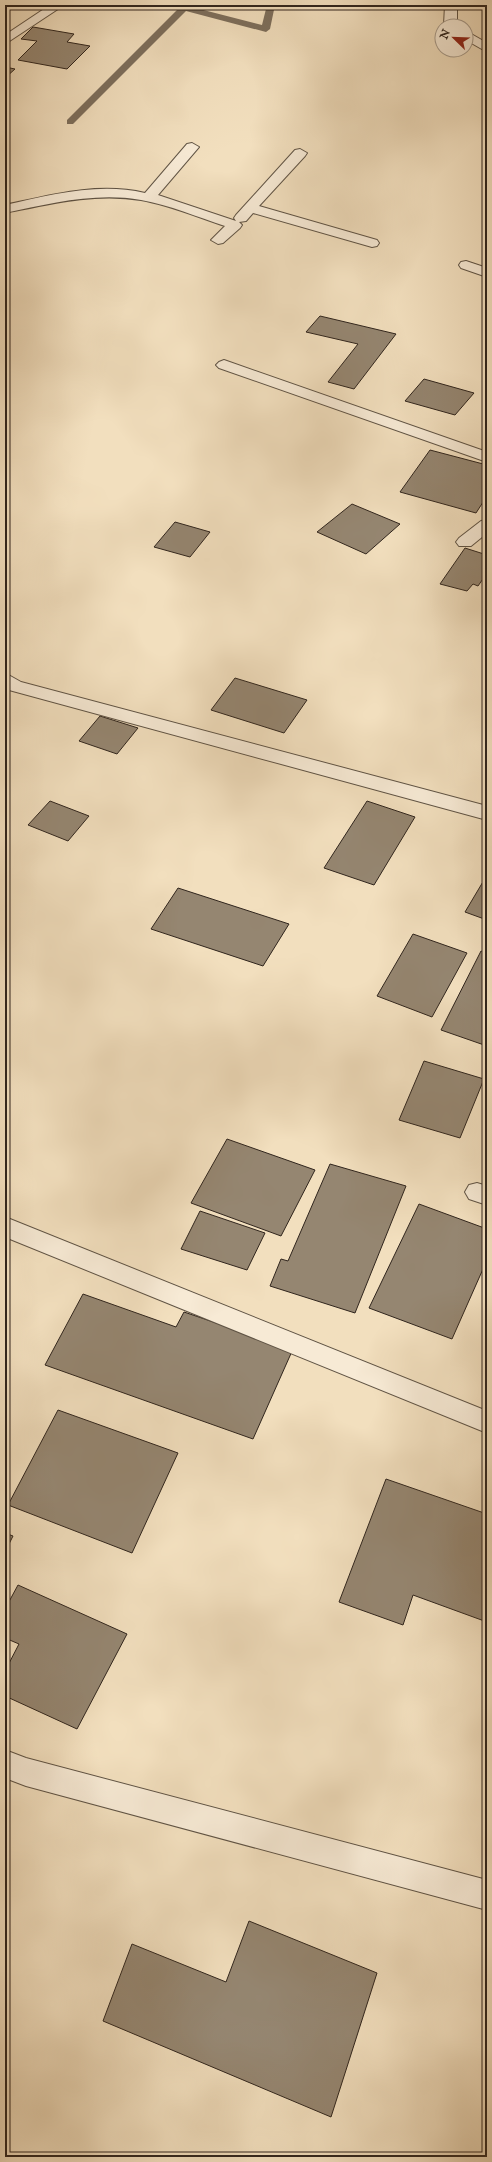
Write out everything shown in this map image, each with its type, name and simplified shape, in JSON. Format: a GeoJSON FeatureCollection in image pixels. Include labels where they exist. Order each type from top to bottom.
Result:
{"type":"FeatureCollection","features":[{"type":"Feature","properties":{"kind":"street"},"geometry":{"type":"LineString","coordinates":[[5,40],[58,5]]}},
{"type":"Feature","properties":{"kind":"street"},"geometry":{"type":"LineString","coordinates":[[450,18],[451,5]]}},
{"type":"Feature","properties":{"kind":"street"},"geometry":{"type":"LineString","coordinates":[[474,40],[487,48]]}},
{"type":"Feature","properties":{"kind":"street"},"geometry":{"type":"LineString","coordinates":[[149,198],[192,147]]}},
{"type":"Feature","properties":{"kind":"street"},"geometry":{"type":"LineString","coordinates":[[218,240],[235,225],[300,153]]}},
{"type":"Feature","properties":{"kind":"street"},"geometry":{"type":"LineString","coordinates":[[5,209],[71,195],[109,193],[149,198],[235,225]]}},
{"type":"Feature","properties":{"kind":"street"},"geometry":{"type":"LineString","coordinates":[[250,208],[372,242]]}},
{"type":"Feature","properties":{"kind":"street"},"geometry":{"type":"LineString","coordinates":[[466,265],[487,273]]}},
{"type":"Feature","properties":{"kind":"street"},"geometry":{"type":"LineString","coordinates":[[224,365],[487,457]]}},
{"type":"Feature","properties":{"kind":"street"},"geometry":{"type":"LineString","coordinates":[[465,542],[487,525]]}},
{"type":"Feature","properties":{"kind":"street"},"geometry":{"type":"LineString","coordinates":[[5,679],[15,686],[487,813]]}},
{"type":"Feature","properties":{"kind":"street"},"geometry":{"type":"LineString","coordinates":[[5,1227],[487,1422]]}},
{"type":"Feature","properties":{"kind":"street"},"geometry":{"type":"LineString","coordinates":[[5,1764],[26,1772],[487,1895]]}},
{"type":"Feature","properties":{"kind":"building"},"geometry":{"type":"Polygon","coordinates":[[[33,27],[74,34],[67,42],[90,46],[67,69],[18,60],[37,41],[21,39],[33,27]]]}},
{"type":"Feature","properties":{"kind":"building"},"geometry":{"type":"Polygon","coordinates":[[[5,67],[15,69],[5,78],[5,67]]]}},
{"type":"Feature","properties":{"kind":"building"},"geometry":{"type":"Polygon","coordinates":[[[320,316],[396,334],[354,389],[328,382],[358,344],[306,332],[320,316]]]}},
{"type":"Feature","properties":{"kind":"building"},"geometry":{"type":"Polygon","coordinates":[[[424,379],[474,393],[455,415],[405,401],[424,379]]]}},
{"type":"Feature","properties":{"kind":"building"},"geometry":{"type":"Polygon","coordinates":[[[430,450],[487,465],[487,496],[476,513],[400,492],[430,450]]]}},
{"type":"Feature","properties":{"kind":"building"},"geometry":{"type":"Polygon","coordinates":[[[352,504],[400,524],[366,554],[317,532],[352,504]]]}},
{"type":"Feature","properties":{"kind":"building"},"geometry":{"type":"Polygon","coordinates":[[[175,522],[210,532],[190,557],[154,547],[175,522]]]}},
{"type":"Feature","properties":{"kind":"building"},"geometry":{"type":"Polygon","coordinates":[[[465,548],[487,555],[487,573],[478,586],[473,584],[467,591],[440,584],[465,548]]]}},
{"type":"Feature","properties":{"kind":"building"},"geometry":{"type":"Polygon","coordinates":[[[235,678],[307,700],[284,733],[211,710],[235,678]]]}},
{"type":"Feature","properties":{"kind":"building"},"geometry":{"type":"Polygon","coordinates":[[[100,716],[138,728],[117,754],[79,741],[100,716]]]}},
{"type":"Feature","properties":{"kind":"building"},"geometry":{"type":"Polygon","coordinates":[[[50,801],[89,816],[68,841],[28,825],[50,801]]]}},
{"type":"Feature","properties":{"kind":"building"},"geometry":{"type":"Polygon","coordinates":[[[367,801],[415,817],[374,885],[324,868],[367,801]]]}},
{"type":"Feature","properties":{"kind":"building"},"geometry":{"type":"Polygon","coordinates":[[[487,875],[487,920],[465,912],[487,875]]]}},
{"type":"Feature","properties":{"kind":"building"},"geometry":{"type":"Polygon","coordinates":[[[178,888],[289,924],[263,966],[151,929],[178,888]]]}},
{"type":"Feature","properties":{"kind":"building"},"geometry":{"type":"Polygon","coordinates":[[[413,934],[467,953],[432,1017],[377,996],[413,934]]]}},
{"type":"Feature","properties":{"kind":"building"},"geometry":{"type":"Polygon","coordinates":[[[481,951],[487,953],[487,1046],[441,1030],[481,951]]]}},
{"type":"Feature","properties":{"kind":"building"},"geometry":{"type":"Polygon","coordinates":[[[424,1061],[484,1079],[460,1138],[399,1120],[424,1061]]]}},
{"type":"Feature","properties":{"kind":"building"},"geometry":{"type":"Polygon","coordinates":[[[227,1139],[315,1170],[281,1236],[191,1203],[227,1139]]]}},
{"type":"Feature","properties":{"kind":"building"},"geometry":{"type":"Polygon","coordinates":[[[330,1164],[406,1186],[355,1313],[270,1286],[281,1259],[288,1261],[330,1164]]]}},
{"type":"Feature","properties":{"kind":"building"},"geometry":{"type":"Polygon","coordinates":[[[419,1204],[487,1229],[487,1260],[452,1339],[369,1308],[419,1204]]]}},
{"type":"Feature","properties":{"kind":"building"},"geometry":{"type":"Polygon","coordinates":[[[200,1211],[265,1233],[247,1270],[181,1249],[200,1211]]]}},
{"type":"Feature","properties":{"kind":"building"},"geometry":{"type":"Polygon","coordinates":[[[83,1294],[176,1327],[184,1312],[293,1349],[253,1439],[45,1365],[83,1294]]]}},
{"type":"Feature","properties":{"kind":"building"},"geometry":{"type":"Polygon","coordinates":[[[58,1410],[178,1453],[132,1553],[8,1505],[58,1410]]]}},
{"type":"Feature","properties":{"kind":"building"},"geometry":{"type":"Polygon","coordinates":[[[386,1479],[487,1514],[487,1622],[413,1595],[403,1625],[339,1602],[386,1479]]]}},
{"type":"Feature","properties":{"kind":"building"},"geometry":{"type":"Polygon","coordinates":[[[5,1533],[13,1536],[5,1552],[5,1533]]]}},
{"type":"Feature","properties":{"kind":"building"},"geometry":{"type":"Polygon","coordinates":[[[18,1585],[127,1634],[77,1729],[5,1696],[5,1671],[19,1644],[5,1638],[5,1609],[18,1585]]]}},
{"type":"Feature","properties":{"kind":"building"},"geometry":{"type":"Polygon","coordinates":[[[249,1921],[377,1973],[331,2117],[103,2021],[132,1944],[226,1982],[249,1921]]]}},
{"type":"Feature","properties":{"kind":"waterway"},"geometry":{"type":"LineString","coordinates":[[70,122],[184,8],[266,29],[271,5]]}}]}
